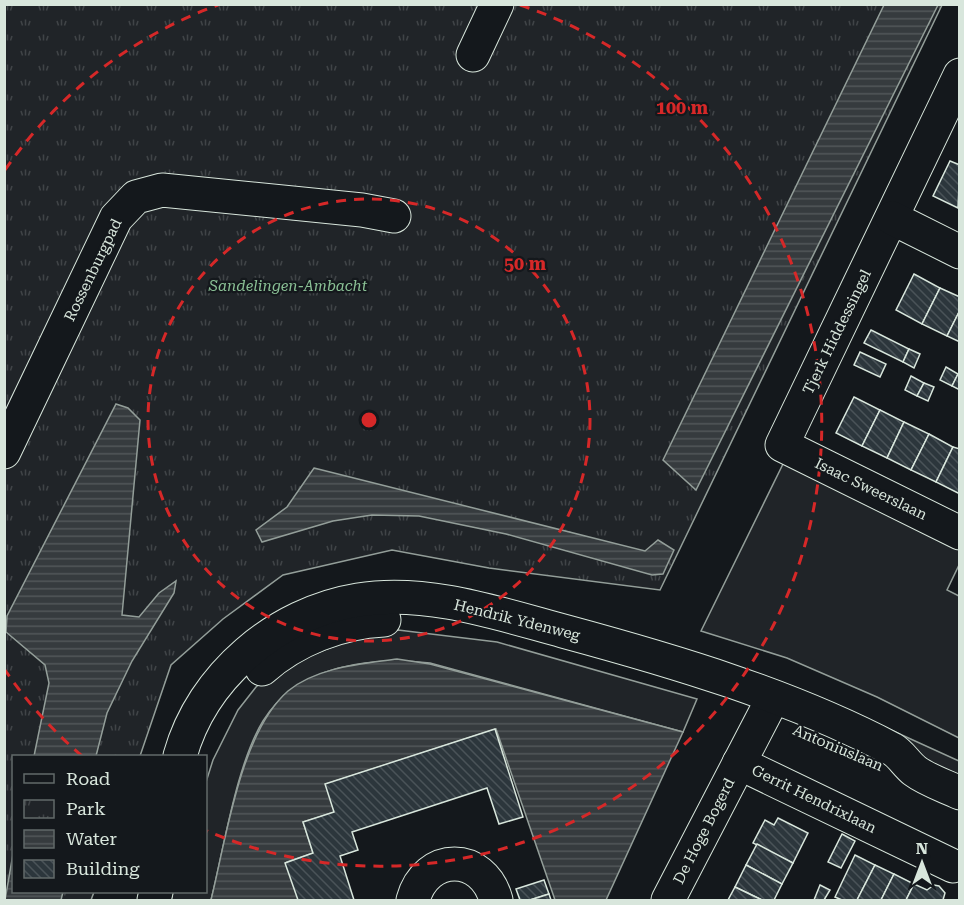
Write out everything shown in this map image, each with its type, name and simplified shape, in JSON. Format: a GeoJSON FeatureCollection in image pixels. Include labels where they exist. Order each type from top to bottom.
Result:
{"type":"FeatureCollection","features":[{"type":"Feature","properties":{"kind":"street"},"geometry":{"type":"LineString","coordinates":[[473,55],[497,4]]}},
{"type":"Feature","properties":{"kind":"street","name":"Tjerk Hiddessingel"},"geometry":{"type":"LineString","coordinates":[[782,445],[960,75]]}},
{"type":"Feature","properties":{"kind":"street","name":"Rossenburgpad"},"geometry":{"type":"LineString","coordinates":[[4,452],[116,218],[136,197],[162,190],[362,210],[394,216]]}},
{"type":"Feature","properties":{"kind":"street"},"geometry":{"type":"LineString","coordinates":[[892,218],[960,252]]}},
{"type":"Feature","properties":{"kind":"street","name":"Isaac Sweerslaan"},"geometry":{"type":"LineString","coordinates":[[782,445],[960,533]]}},
{"type":"Feature","properties":{"kind":"street","name":"Hendrik Ydenweg"},"geometry":{"type":"LineString","coordinates":[[180,755],[202,707],[231,668],[258,642],[293,620],[323,608],[358,600],[398,597],[474,607],[714,676],[768,707]]}},
{"type":"Feature","properties":{"kind":"street","name":"Hendrik Ydenweg"},"geometry":{"type":"LineString","coordinates":[[202,755],[228,704],[255,674],[281,652],[327,631],[370,621],[413,619],[505,635],[597,658],[768,707]]}},
{"type":"Feature","properties":{"kind":"street","name":"De Hoge Bogerd"},"geometry":{"type":"LineString","coordinates":[[668,900],[768,707]]}},
{"type":"Feature","properties":{"kind":"street","name":"Antoniuslaan"},"geometry":{"type":"LineString","coordinates":[[768,707],[827,719],[894,751],[915,771],[960,793]]}},
{"type":"Feature","properties":{"kind":"street","name":"Gerrit Hendrixlaan"},"geometry":{"type":"LineString","coordinates":[[739,763],[953,866]]}},
{"type":"Feature","properties":{"kind":"street"},"geometry":{"type":"LineString","coordinates":[[413,900],[417,887],[426,875],[439,867],[456,864],[470,867],[485,877],[496,900]]}},
{"type":"Feature","properties":{"kind":"green space","name":"Sandelingen-Ambacht"},"geometry":{"type":"Polygon","coordinates":[[[5,5],[942,5],[660,590],[489,568],[392,550],[283,575],[223,619],[171,665],[140,755],[12,755],[12,893],[94,893],[91,900],[5,900],[5,5]]]}},
{"type":"Feature","properties":{"kind":"green space"},"geometry":{"type":"Polygon","coordinates":[[[784,462],[959,548],[959,565],[947,590],[959,596],[959,738],[877,697],[787,658],[701,631],[784,462]]]}},
{"type":"Feature","properties":{"kind":"green space"},"geometry":{"type":"Polygon","coordinates":[[[398,630],[497,642],[697,699],[683,732],[430,663],[384,661],[337,668],[315,676],[295,687],[278,702],[263,721],[254,739],[238,784],[211,900],[171,900],[173,893],[207,893],[207,779],[213,760],[238,710],[256,687],[276,669],[373,631],[398,630]]]}},
{"type":"Feature","properties":{"kind":"green space"},"geometry":{"type":"Polygon","coordinates":[[[858,715],[959,761],[959,776],[854,724],[858,715]]]}},
{"type":"Feature","properties":{"kind":"water"},"geometry":{"type":"Polygon","coordinates":[[[884,5],[938,5],[696,490],[663,460],[884,5]]]}},
{"type":"Feature","properties":{"kind":"water"},"geometry":{"type":"Polygon","coordinates":[[[116,404],[128,408],[140,420],[122,615],[139,617],[159,593],[176,581],[174,593],[132,661],[107,713],[96,755],[34,755],[49,683],[45,665],[6,632],[7,616],[116,404]]]}},
{"type":"Feature","properties":{"kind":"water"},"geometry":{"type":"Polygon","coordinates":[[[314,468],[645,551],[658,540],[674,550],[663,574],[652,575],[506,534],[419,516],[372,515],[333,521],[262,542],[256,530],[287,507],[314,468]]]}},
{"type":"Feature","properties":{"kind":"water"},"geometry":{"type":"Polygon","coordinates":[[[397,659],[430,664],[683,732],[606,900],[555,900],[496,729],[326,784],[335,812],[303,822],[313,853],[287,862],[299,900],[211,900],[229,819],[246,760],[258,733],[272,710],[288,691],[312,677],[340,668],[397,659]]]}},
{"type":"Feature","properties":{"kind":"water"},"geometry":{"type":"Polygon","coordinates":[[[12,860],[12,893],[63,893],[61,900],[5,900],[12,860]]]}},
{"type":"Feature","properties":{"kind":"building"},"geometry":{"type":"Polygon","coordinates":[[[950,161],[960,165],[958,208],[933,196],[950,161]]]}},
{"type":"Feature","properties":{"kind":"building"},"geometry":{"type":"Polygon","coordinates":[[[914,274],[940,288],[922,324],[896,310],[914,274]]]}},
{"type":"Feature","properties":{"kind":"building"},"geometry":{"type":"Polygon","coordinates":[[[940,288],[960,297],[960,310],[947,336],[922,324],[940,288]]]}},
{"type":"Feature","properties":{"kind":"building"},"geometry":{"type":"Polygon","coordinates":[[[960,310],[960,342],[947,336],[960,310]]]}},
{"type":"Feature","properties":{"kind":"building"},"geometry":{"type":"Polygon","coordinates":[[[871,330],[909,349],[903,362],[864,343],[871,330]]]}},
{"type":"Feature","properties":{"kind":"building"},"geometry":{"type":"Polygon","coordinates":[[[909,349],[920,354],[914,368],[903,362],[909,349]]]}},
{"type":"Feature","properties":{"kind":"building"},"geometry":{"type":"Polygon","coordinates":[[[860,352],[886,364],[880,377],[854,365],[860,352]]]}},
{"type":"Feature","properties":{"kind":"building"},"geometry":{"type":"Polygon","coordinates":[[[946,367],[958,374],[952,386],[940,380],[946,367]]]}},
{"type":"Feature","properties":{"kind":"building"},"geometry":{"type":"Polygon","coordinates":[[[960,374],[960,390],[952,386],[960,374]]]}},
{"type":"Feature","properties":{"kind":"building"},"geometry":{"type":"Polygon","coordinates":[[[911,376],[924,383],[917,396],[905,390],[911,376]]]}},
{"type":"Feature","properties":{"kind":"building"},"geometry":{"type":"Polygon","coordinates":[[[924,383],[934,387],[928,401],[917,396],[924,383]]]}},
{"type":"Feature","properties":{"kind":"building"},"geometry":{"type":"Polygon","coordinates":[[[854,397],[880,410],[862,446],[836,433],[854,397]]]}},
{"type":"Feature","properties":{"kind":"building"},"geometry":{"type":"Polygon","coordinates":[[[880,410],[904,422],[887,458],[862,446],[880,410]]]}},
{"type":"Feature","properties":{"kind":"building"},"geometry":{"type":"Polygon","coordinates":[[[904,422],[929,434],[911,470],[887,458],[904,422]]]}},
{"type":"Feature","properties":{"kind":"building"},"geometry":{"type":"Polygon","coordinates":[[[929,434],[953,447],[936,482],[911,470],[929,434]]]}},
{"type":"Feature","properties":{"kind":"building"},"geometry":{"type":"Polygon","coordinates":[[[953,447],[960,449],[960,494],[936,482],[953,447]]]}},
{"type":"Feature","properties":{"kind":"building"},"geometry":{"type":"Polygon","coordinates":[[[495,729],[523,817],[499,824],[487,788],[352,832],[358,850],[340,856],[354,900],[298,900],[285,863],[313,853],[303,822],[334,812],[325,784],[495,729]]]}},
{"type":"Feature","properties":{"kind":"building"},"geometry":{"type":"Polygon","coordinates":[[[778,818],[808,833],[793,863],[753,843],[765,820],[774,825],[778,818]]]}},
{"type":"Feature","properties":{"kind":"building"},"geometry":{"type":"Polygon","coordinates":[[[842,834],[855,841],[841,868],[828,862],[842,834]]]}},
{"type":"Feature","properties":{"kind":"building"},"geometry":{"type":"Polygon","coordinates":[[[757,844],[793,863],[782,884],[746,865],[757,844]]]}},
{"type":"Feature","properties":{"kind":"building"},"geometry":{"type":"Polygon","coordinates":[[[855,855],[875,865],[857,900],[842,900],[835,897],[855,855]]]}},
{"type":"Feature","properties":{"kind":"building"},"geometry":{"type":"Polygon","coordinates":[[[746,865],[782,884],[774,900],[762,900],[735,887],[746,865]]]}},
{"type":"Feature","properties":{"kind":"building"},"geometry":{"type":"Polygon","coordinates":[[[875,865],[894,874],[881,900],[857,900],[875,865]]]}},
{"type":"Feature","properties":{"kind":"building"},"geometry":{"type":"Polygon","coordinates":[[[894,874],[914,884],[906,900],[881,900],[894,874]]]}},
{"type":"Feature","properties":{"kind":"building"},"geometry":{"type":"Polygon","coordinates":[[[544,880],[549,894],[530,900],[520,900],[516,889],[544,880]]]}},
{"type":"Feature","properties":{"kind":"building"},"geometry":{"type":"Polygon","coordinates":[[[914,884],[927,890],[934,885],[939,886],[945,893],[943,900],[906,900],[914,884]]]}},
{"type":"Feature","properties":{"kind":"building"},"geometry":{"type":"Polygon","coordinates":[[[820,885],[830,890],[824,900],[814,900],[820,885]]]}},
{"type":"Feature","properties":{"kind":"building"},"geometry":{"type":"Polygon","coordinates":[[[735,887],[762,900],[728,900],[735,887]]]}},
{"type":"Feature","properties":{"kind":"building"},"geometry":{"type":"Polygon","coordinates":[[[549,894],[551,900],[530,900],[549,894]]]}}]}
